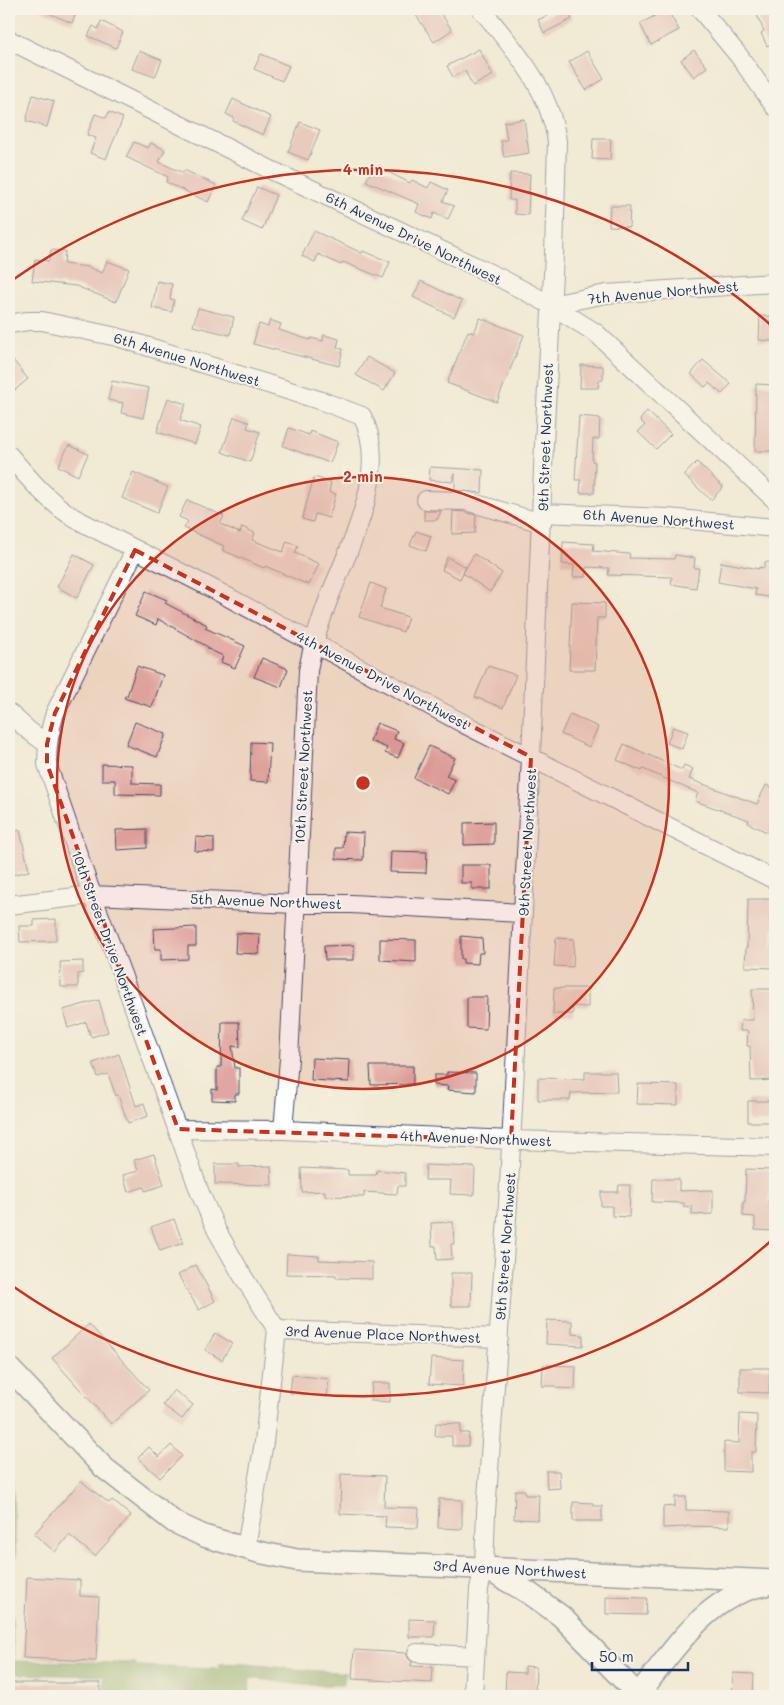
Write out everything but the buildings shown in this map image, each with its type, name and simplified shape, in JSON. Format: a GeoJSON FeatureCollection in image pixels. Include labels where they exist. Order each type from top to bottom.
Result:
{"type":"FeatureCollection","features":[{"type":"Feature","properties":{"kind":"main road","name":"3rd Avenue Northwest"},"geometry":{"type":"LineString","coordinates":[[9,1368],[103,1466],[129,1488],[174,1522],[204,1536],[246,1548],[297,1560],[775,1582]]}},
{"type":"Feature","properties":{"kind":"main road"},"geometry":{"type":"LineString","coordinates":[[484,1568],[546,1604],[561,1616],[638,1696],[694,1625],[715,1608],[737,1594],[775,1582]]}},
{"type":"Feature","properties":{"kind":"street","name":"9th Street Northwest"},"geometry":{"type":"LineString","coordinates":[[473,1696],[479,1589],[484,1568],[511,1140],[542,518],[557,140],[548,103],[540,88],[517,53],[481,9]]}},
{"type":"Feature","properties":{"kind":"street"},"geometry":{"type":"LineString","coordinates":[[700,9],[739,56],[775,107]]}},
{"type":"Feature","properties":{"kind":"street","name":"6th Avenue Drive Northwest"},"geometry":{"type":"LineString","coordinates":[[9,40],[271,170],[551,305],[596,333],[775,500]]}},
{"type":"Feature","properties":{"kind":"street","name":"7th Avenue Northwest"},"geometry":{"type":"LineString","coordinates":[[551,305],[606,294],[775,283]]}},
{"type":"Feature","properties":{"kind":"street","name":"6th Avenue Northwest"},"geometry":{"type":"LineString","coordinates":[[9,324],[42,321],[117,337],[313,398],[362,416]]}},
{"type":"Feature","properties":{"kind":"street","name":"10th Street Northwest"},"geometry":{"type":"LineString","coordinates":[[283,1130],[289,1059],[308,671],[313,643],[366,505],[372,445],[362,416]]}},
{"type":"Feature","properties":{"kind":"street","name":"4th Avenue Drive Northwest"},"geometry":{"type":"LineString","coordinates":[[9,455],[39,490],[57,507],[74,518],[466,725],[775,880]]}},
{"type":"Feature","properties":{"kind":"street","name":"6th Avenue Northwest"},"geometry":{"type":"LineString","coordinates":[[426,500],[466,501],[542,518],[668,518],[775,528]]}},
{"type":"Feature","properties":{"kind":"street","name":"10th Street Drive Northwest"},"geometry":{"type":"LineString","coordinates":[[136,550],[55,713],[49,730],[47,764],[92,895],[200,1193],[217,1230],[242,1275],[277,1330]]}},
{"type":"Feature","properties":{"kind":"street"},"geometry":{"type":"LineString","coordinates":[[9,713],[47,744]]}},
{"type":"Feature","properties":{"kind":"street","name":"5th Avenue Northwest"},"geometry":{"type":"LineString","coordinates":[[9,905],[92,895],[296,904],[352,904],[523,913]]}},
{"type":"Feature","properties":{"kind":"street","name":"4th Avenue Northwest"},"geometry":{"type":"LineString","coordinates":[[178,1129],[283,1130],[511,1140],[775,1147]]}},
{"type":"Feature","properties":{"kind":"street","name":"3rd Avenue Place Northwest"},"geometry":{"type":"LineString","coordinates":[[246,1548],[264,1442],[277,1330],[499,1338]]}},
{"type":"Feature","properties":{"kind":"street"},"geometry":{"type":"LineString","coordinates":[[417,1653],[475,1656]]}},
{"type":"Feature","properties":{"kind":"highlighted area"},"geometry":{"type":"Polygon","coordinates":[[[135,550],[531,757],[511,1140],[178,1129],[47,764],[47,744],[55,713],[135,550]]]}},
{"type":"Feature","properties":{"kind":"green space"},"geometry":{"type":"Polygon","coordinates":[[[9,1413],[16,1557],[10,1569],[14,1673],[9,1673],[9,1413]]]}},
{"type":"Feature","properties":{"kind":"green space"},"geometry":{"type":"Polygon","coordinates":[[[15,1661],[135,1663],[138,1666],[218,1669],[220,1664],[239,1664],[346,1673],[343,1685],[303,1685],[250,1678],[249,1696],[104,1696],[104,1676],[16,1674],[15,1661]]]}}]}
